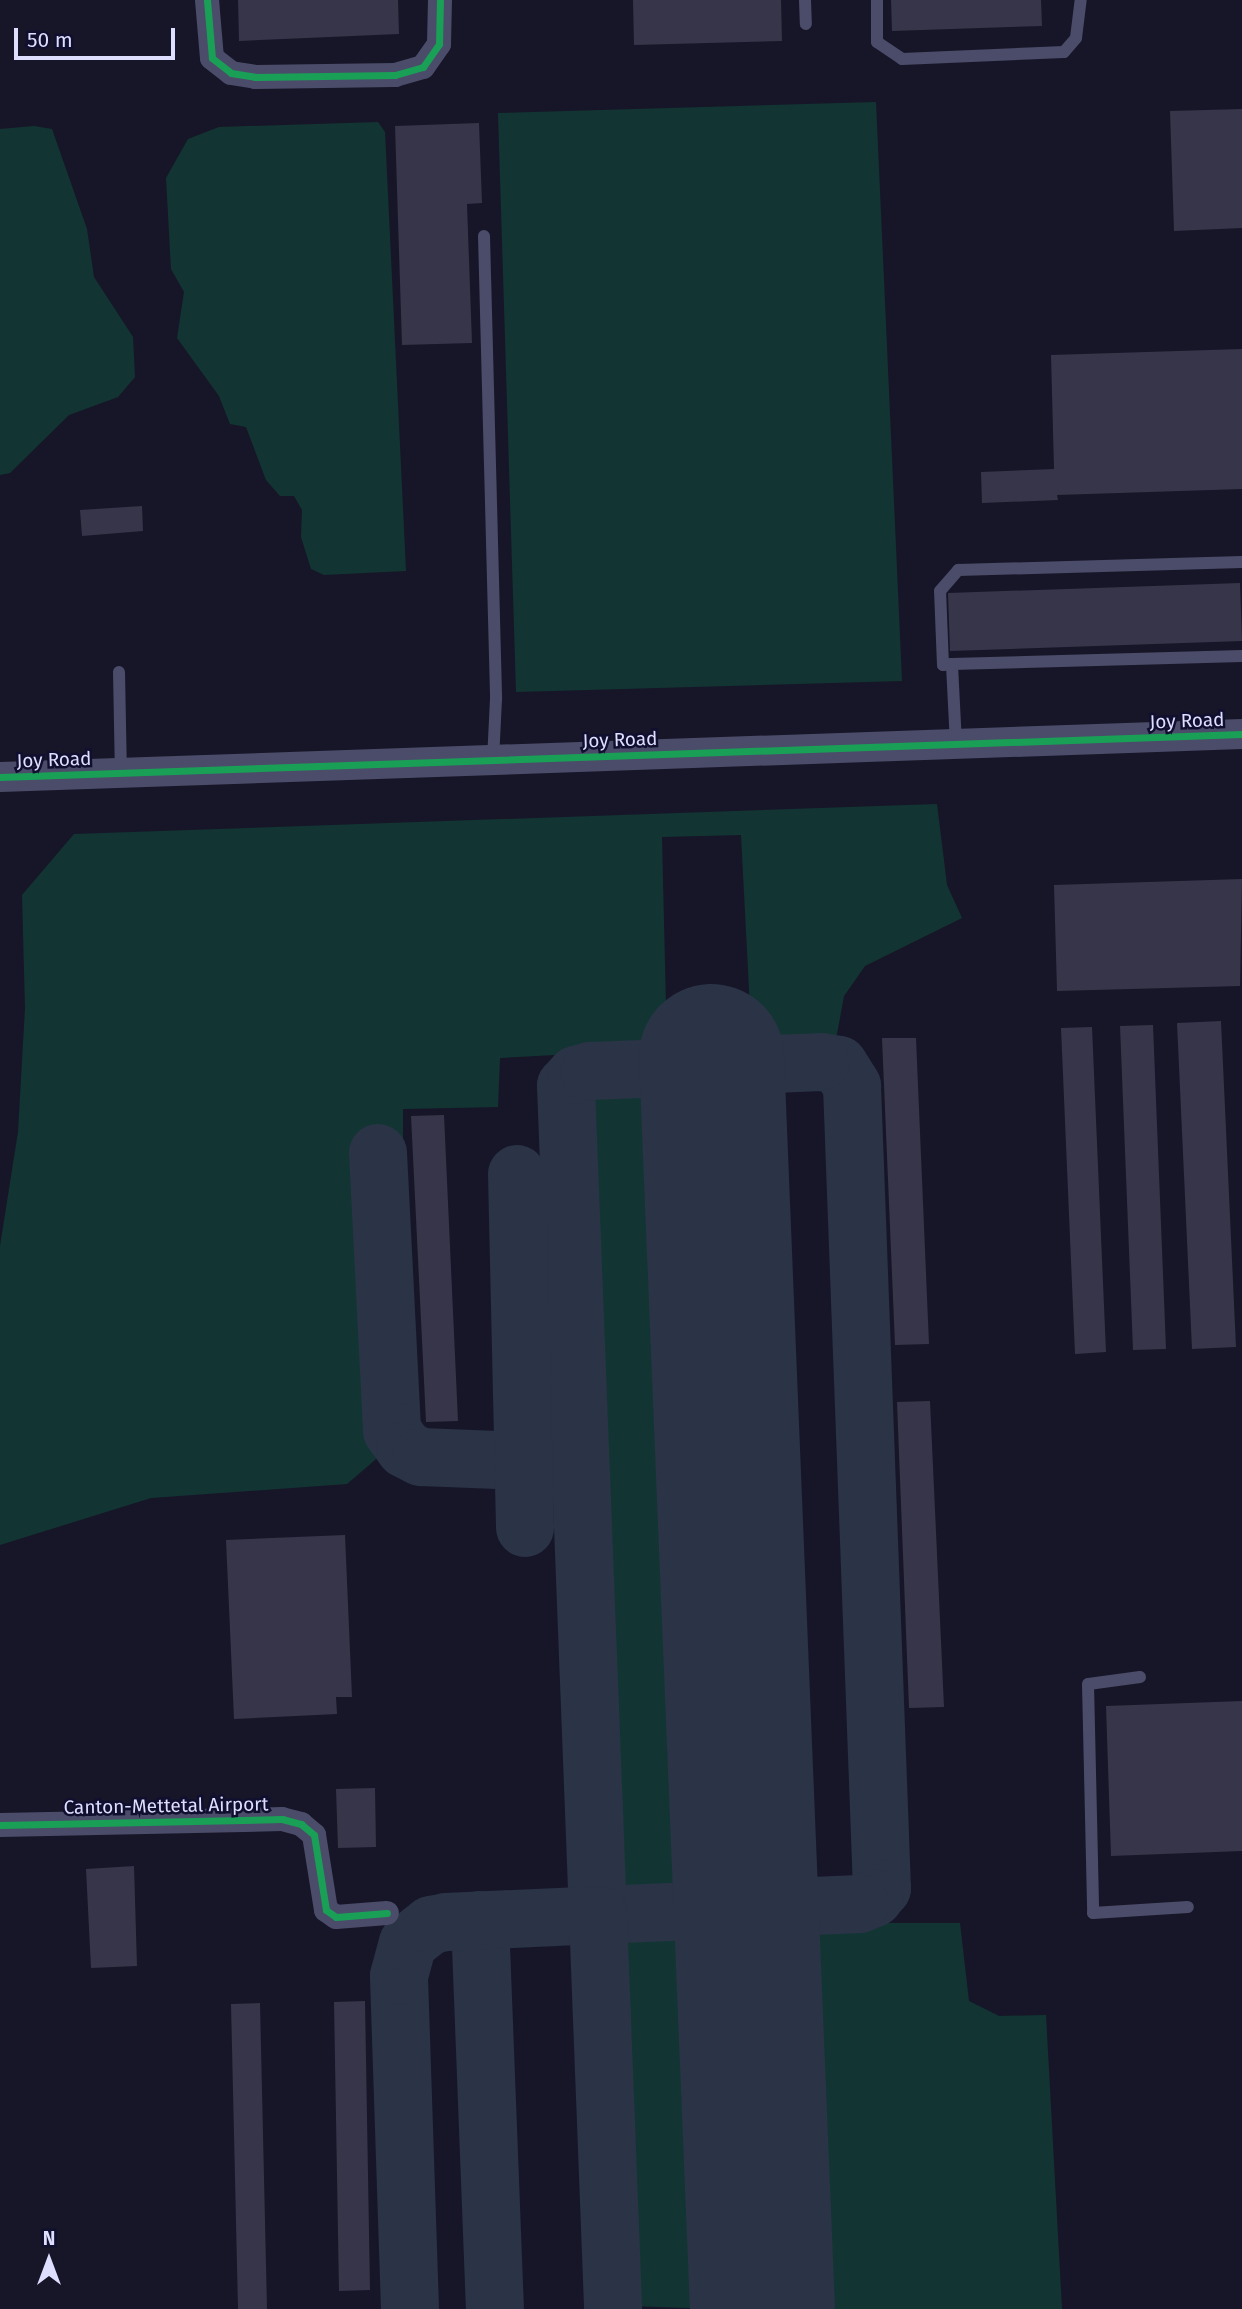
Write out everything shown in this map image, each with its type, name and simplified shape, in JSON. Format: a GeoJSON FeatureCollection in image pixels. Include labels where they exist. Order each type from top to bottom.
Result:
{"type":"FeatureCollection","features":[{"type":"Feature","properties":{"kind":"street"},"geometry":{"type":"LineString","coordinates":[[207,0],[212,58],[231,73],[255,78],[395,75],[423,67],[439,44],[440,0]]}},
{"type":"Feature","properties":{"kind":"street","name":"Joy Road"},"geometry":{"type":"LineString","coordinates":[[0,777],[1242,734]]}},
{"type":"Feature","properties":{"kind":"street","name":"Canton-Mettetal Airport"},"geometry":{"type":"LineString","coordinates":[[0,1825],[282,1819],[301,1824],[314,1835],[326,1910],[336,1917],[387,1913]]}},
{"type":"Feature","properties":{"kind":"lane"},"geometry":{"type":"LineString","coordinates":[[805,0],[806,24]]}},
{"type":"Feature","properties":{"kind":"lane"},"geometry":{"type":"LineString","coordinates":[[877,0],[877,42],[902,59],[1065,52],[1076,38],[1081,0]]}},
{"type":"Feature","properties":{"kind":"lane"},"geometry":{"type":"LineString","coordinates":[[484,236],[496,699],[494,761]]}},
{"type":"Feature","properties":{"kind":"lane"},"geometry":{"type":"LineString","coordinates":[[1242,562],[958,570],[940,591],[943,665],[1242,656]]}},
{"type":"Feature","properties":{"kind":"lane"},"geometry":{"type":"LineString","coordinates":[[952,664],[956,744]]}},
{"type":"Feature","properties":{"kind":"lane"},"geometry":{"type":"LineString","coordinates":[[120,672],[121,774]]}},
{"type":"Feature","properties":{"kind":"lane"},"geometry":{"type":"LineString","coordinates":[[1140,1677],[1088,1684],[1093,1913],[1188,1907]]}},
{"type":"Feature","properties":{"kind":"green space"},"geometry":{"type":"Polygon","coordinates":[[[876,102],[902,681],[516,692],[498,113],[876,102]]]}},
{"type":"Feature","properties":{"kind":"green space"},"geometry":{"type":"Polygon","coordinates":[[[378,122],[385,132],[406,571],[324,575],[311,569],[301,537],[302,510],[294,496],[280,496],[266,480],[246,427],[230,424],[219,396],[177,338],[184,292],[171,269],[166,178],[188,139],[219,127],[378,122]]]}},
{"type":"Feature","properties":{"kind":"green space"},"geometry":{"type":"Polygon","coordinates":[[[34,126],[52,129],[87,229],[94,277],[133,337],[135,377],[118,397],[69,415],[10,473],[0,475],[0,129],[34,126]]]}},
{"type":"Feature","properties":{"kind":"green space"},"geometry":{"type":"Polygon","coordinates":[[[937,804],[947,885],[962,918],[865,966],[844,996],[835,1045],[752,1047],[741,835],[662,837],[667,1049],[500,1058],[498,1107],[403,1109],[403,1143],[364,1145],[375,1435],[381,1448],[375,1460],[347,1484],[151,1498],[0,1545],[0,1246],[18,1132],[25,1008],[22,895],[74,834],[937,804]]]}},
{"type":"Feature","properties":{"kind":"green space"},"geometry":{"type":"Polygon","coordinates":[[[627,1087],[657,1090],[670,1110],[700,1863],[697,1884],[669,1891],[620,1888],[608,1828],[582,1131],[591,1097],[627,1087]]]}},
{"type":"Feature","properties":{"kind":"green space"},"geometry":{"type":"Polygon","coordinates":[[[816,1923],[960,1923],[969,2001],[999,2016],[1046,2015],[1062,2309],[802,2309],[785,1931],[816,1923]]]}},
{"type":"Feature","properties":{"kind":"green space"},"geometry":{"type":"Polygon","coordinates":[[[672,1928],[705,1935],[719,2309],[627,2306],[613,1990],[622,1937],[672,1928]]]}},
{"type":"Feature","properties":{"kind":"building"},"geometry":{"type":"Polygon","coordinates":[[[238,0],[398,0],[399,34],[239,41],[238,0]]]}},
{"type":"Feature","properties":{"kind":"building"},"geometry":{"type":"Polygon","coordinates":[[[633,0],[781,0],[782,41],[634,45],[633,0]]]}},
{"type":"Feature","properties":{"kind":"building"},"geometry":{"type":"Polygon","coordinates":[[[891,0],[1041,0],[1042,26],[892,31],[891,0]]]}},
{"type":"Feature","properties":{"kind":"building"},"geometry":{"type":"Polygon","coordinates":[[[1242,109],[1242,228],[1174,231],[1170,111],[1242,109]]]}},
{"type":"Feature","properties":{"kind":"building"},"geometry":{"type":"Polygon","coordinates":[[[479,123],[482,203],[467,204],[472,343],[402,345],[395,126],[479,123]]]}},
{"type":"Feature","properties":{"kind":"building"},"geometry":{"type":"Polygon","coordinates":[[[1242,349],[1242,489],[1057,495],[1058,500],[982,503],[981,472],[1054,469],[1051,355],[1242,349]]]}},
{"type":"Feature","properties":{"kind":"building"},"geometry":{"type":"Polygon","coordinates":[[[142,506],[143,531],[82,536],[80,510],[142,506]]]}},
{"type":"Feature","properties":{"kind":"building"},"geometry":{"type":"Polygon","coordinates":[[[1240,583],[1242,641],[950,651],[948,593],[1240,583]]]}},
{"type":"Feature","properties":{"kind":"building"},"geometry":{"type":"Polygon","coordinates":[[[1242,879],[1240,986],[1057,991],[1054,885],[1242,879]]]}},
{"type":"Feature","properties":{"kind":"building"},"geometry":{"type":"Polygon","coordinates":[[[1221,1021],[1236,1347],[1192,1349],[1177,1023],[1221,1021]]]}},
{"type":"Feature","properties":{"kind":"building"},"geometry":{"type":"Polygon","coordinates":[[[1153,1025],[1166,1349],[1133,1350],[1120,1026],[1153,1025]]]}},
{"type":"Feature","properties":{"kind":"building"},"geometry":{"type":"Polygon","coordinates":[[[1092,1027],[1106,1352],[1075,1354],[1061,1028],[1092,1027]]]}},
{"type":"Feature","properties":{"kind":"building"},"geometry":{"type":"Polygon","coordinates":[[[882,1038],[916,1038],[929,1344],[895,1345],[882,1038]]]}},
{"type":"Feature","properties":{"kind":"building"},"geometry":{"type":"Polygon","coordinates":[[[444,1115],[458,1421],[426,1422],[411,1116],[444,1115]]]}},
{"type":"Feature","properties":{"kind":"building"},"geometry":{"type":"Polygon","coordinates":[[[930,1401],[944,1707],[909,1708],[897,1402],[930,1401]]]}},
{"type":"Feature","properties":{"kind":"building"},"geometry":{"type":"Polygon","coordinates":[[[345,1535],[352,1697],[336,1697],[337,1714],[234,1719],[226,1540],[345,1535]]]}},
{"type":"Feature","properties":{"kind":"building"},"geometry":{"type":"Polygon","coordinates":[[[1242,1701],[1242,1851],[1111,1856],[1106,1706],[1242,1701]]]}},
{"type":"Feature","properties":{"kind":"building"},"geometry":{"type":"Polygon","coordinates":[[[375,1788],[376,1847],[338,1848],[336,1789],[375,1788]]]}},
{"type":"Feature","properties":{"kind":"building"},"geometry":{"type":"Polygon","coordinates":[[[134,1866],[137,1966],[91,1968],[86,1869],[134,1866]]]}},
{"type":"Feature","properties":{"kind":"building"},"geometry":{"type":"Polygon","coordinates":[[[365,2001],[370,2290],[339,2291],[334,2002],[365,2001]]]}},
{"type":"Feature","properties":{"kind":"building"},"geometry":{"type":"Polygon","coordinates":[[[260,2003],[267,2309],[238,2309],[231,2004],[260,2003]]]}},
{"type":"Feature","properties":{"kind":"taxiway"},"geometry":{"type":"LineString","coordinates":[[821,1062],[839,1065],[852,1086],[882,1888],[874,1898],[860,1904],[598,1915],[566,1086],[576,1075],[590,1071],[821,1062]]}},
{"type":"Feature","properties":{"kind":"taxiway"},"geometry":{"type":"LineString","coordinates":[[378,1153],[392,1431],[405,1449],[421,1457],[524,1461]]}},
{"type":"Feature","properties":{"kind":"taxiway"},"geometry":{"type":"LineString","coordinates":[[517,1174],[525,1528]]}},
{"type":"Feature","properties":{"kind":"taxiway"},"geometry":{"type":"LineString","coordinates":[[410,2309],[399,1976],[408,1943],[431,1925],[446,1922],[598,1915],[613,2309]]}},
{"type":"Feature","properties":{"kind":"taxiway"},"geometry":{"type":"LineString","coordinates":[[480,1920],[495,2309]]}},
{"type":"Feature","properties":{"kind":"runway"},"geometry":{"type":"LineString","coordinates":[[711,1056],[762,2309]]}},
{"type":"Feature","properties":{"kind":"cycle path"},"geometry":{"type":"LineString","coordinates":[[207,0],[212,58],[231,73],[255,77],[395,75],[423,67],[439,44],[440,0]]}},
{"type":"Feature","properties":{"kind":"cycle path"},"geometry":{"type":"LineString","coordinates":[[0,777],[1242,734]]}},
{"type":"Feature","properties":{"kind":"cycle path"},"geometry":{"type":"LineString","coordinates":[[0,1825],[282,1819],[301,1824],[314,1835],[326,1910],[336,1917],[387,1913]]}}]}
